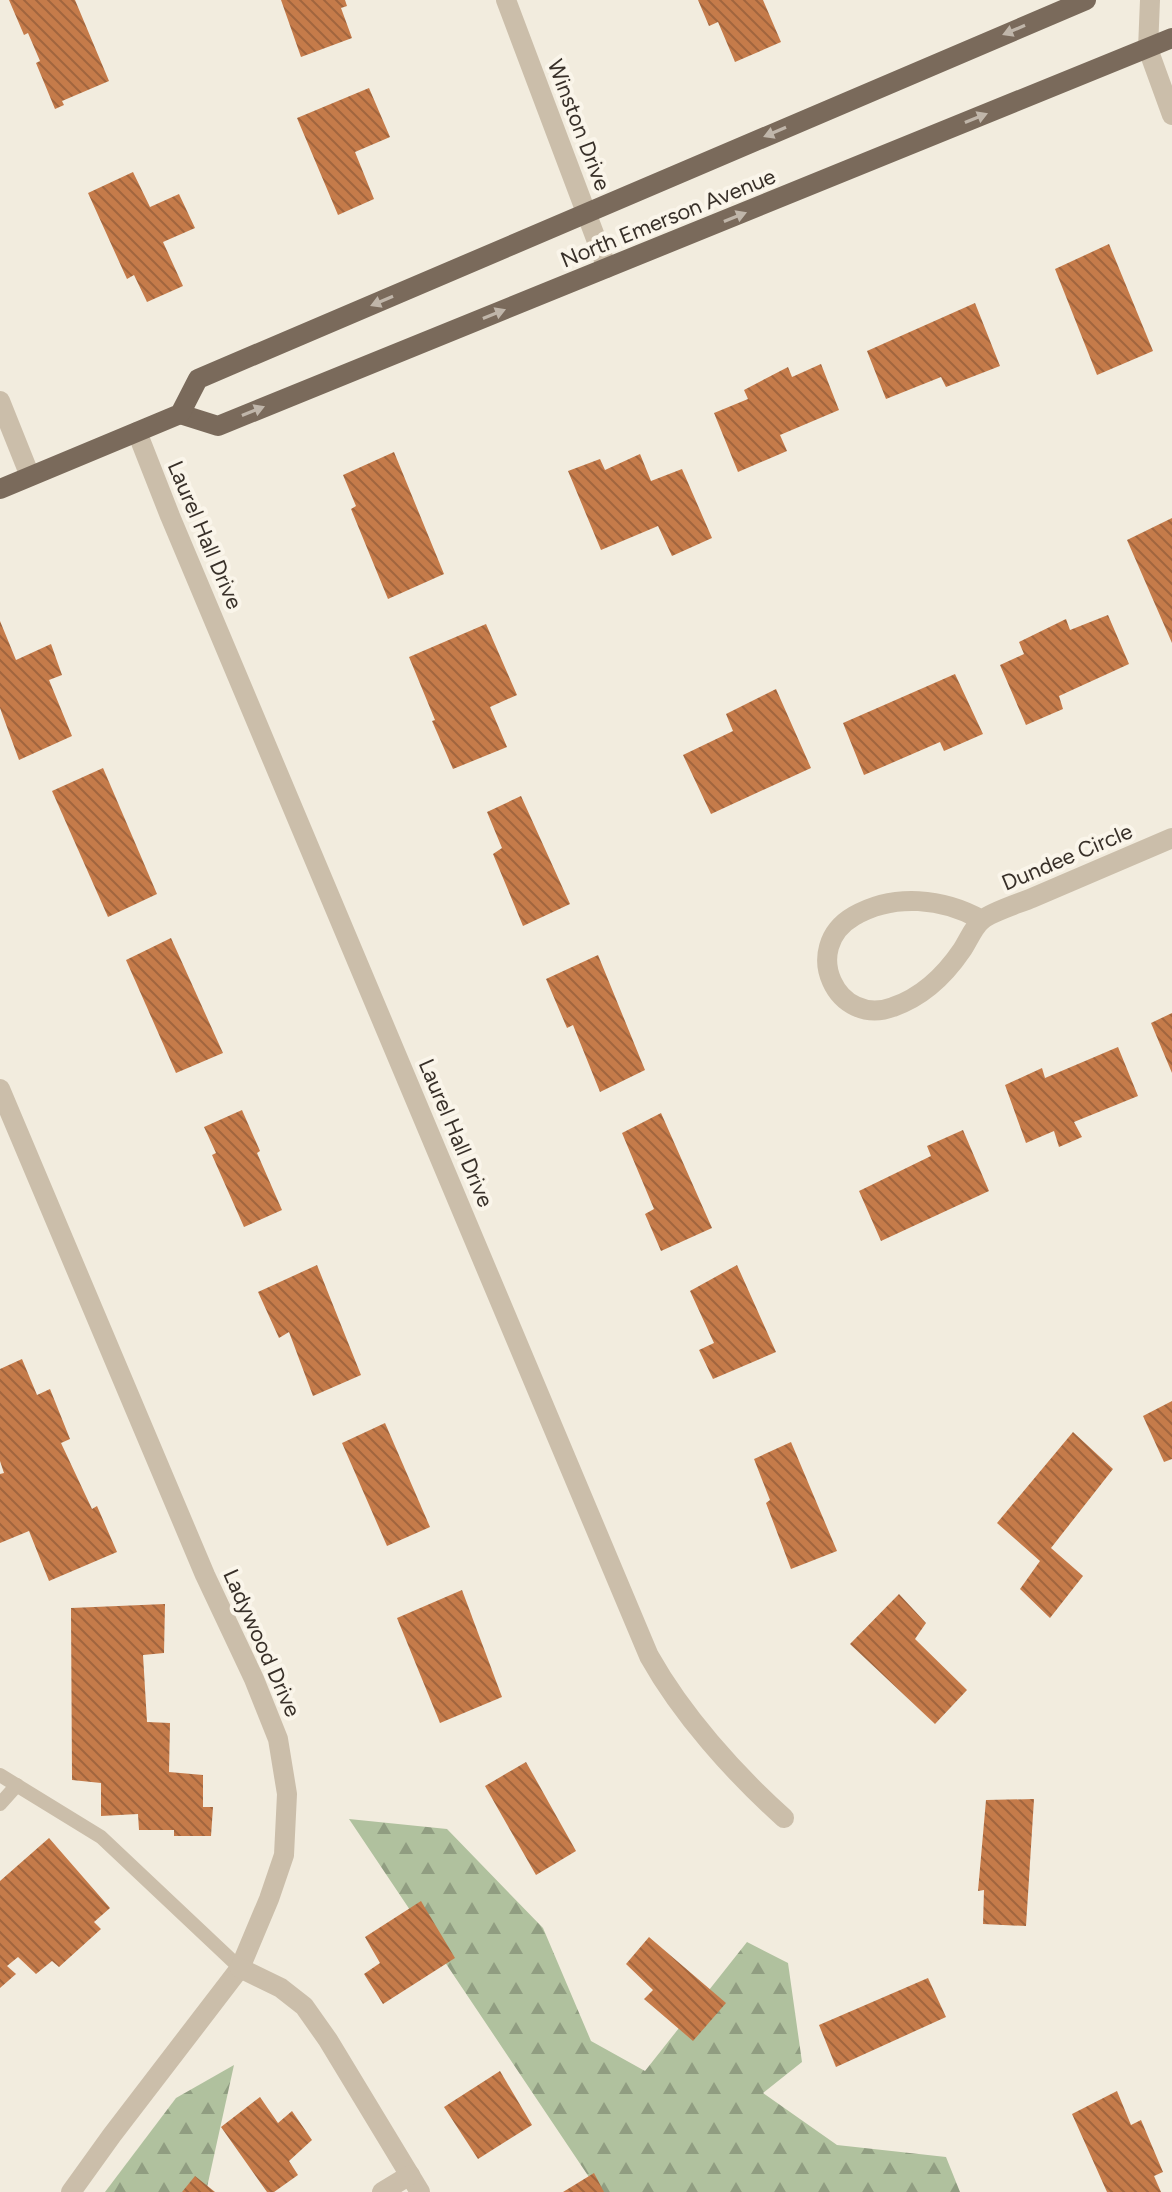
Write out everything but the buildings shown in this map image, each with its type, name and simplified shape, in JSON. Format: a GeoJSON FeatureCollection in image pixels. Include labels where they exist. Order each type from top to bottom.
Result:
{"type":"FeatureCollection","features":[{"type":"Feature","properties":{"kind":"main road","name":"North Emerson Avenue"},"geometry":{"type":"LineString","coordinates":[[1086,0],[198,379],[180,414],[218,426],[1172,38]]}},
{"type":"Feature","properties":{"kind":"main road"},"geometry":{"type":"LineString","coordinates":[[0,489],[180,414]]}},
{"type":"Feature","properties":{"kind":"street","name":"Winston Drive"},"geometry":{"type":"LineString","coordinates":[[506,0],[607,268]]}},
{"type":"Feature","properties":{"kind":"street"},"geometry":{"type":"LineString","coordinates":[[1150,0],[1148,49],[1172,115]]}},
{"type":"Feature","properties":{"kind":"street"},"geometry":{"type":"LineString","coordinates":[[0,401],[30,476]]}},
{"type":"Feature","properties":{"kind":"street","name":"Laurel Hall Drive"},"geometry":{"type":"LineString","coordinates":[[137,432],[649,1656],[678,1701],[711,1743],[784,1818]]}},
{"type":"Feature","properties":{"kind":"street","name":"Dundee Circle"},"geometry":{"type":"LineString","coordinates":[[982,920],[1172,838]]}},
{"type":"Feature","properties":{"kind":"street"},"geometry":{"type":"LineString","coordinates":[[906,900],[934,902],[962,908],[982,920],[937,980],[916,997],[890,1009],[871,1012],[853,1006],[839,993],[831,979],[827,964],[828,945],[834,932],[853,916],[881,905],[906,900]]}},
{"type":"Feature","properties":{"kind":"street","name":"Ladywood Drive"},"geometry":{"type":"LineString","coordinates":[[0,1089],[205,1575],[254,1679],[278,1739],[287,1794],[284,1855],[264,1914],[240,1968],[71,2192]]}},
{"type":"Feature","properties":{"kind":"street"},"geometry":{"type":"LineString","coordinates":[[240,1968],[281,1988],[304,2006],[328,2040],[415,2183],[382,2192]]}},
{"type":"Feature","properties":{"kind":"lane"},"geometry":{"type":"LineString","coordinates":[[0,1775],[101,1837],[240,1968]]}},
{"type":"Feature","properties":{"kind":"lane"},"geometry":{"type":"LineString","coordinates":[[0,1804],[17,1785]]}},
{"type":"Feature","properties":{"kind":"green space"},"geometry":{"type":"Polygon","coordinates":[[[349,1819],[447,1829],[543,1928],[591,2041],[645,2071],[747,1942],[788,1963],[802,2062],[763,2093],[837,2145],[946,2157],[960,2192],[599,2192],[349,1819]]]}},
{"type":"Feature","properties":{"kind":"green space"},"geometry":{"type":"Polygon","coordinates":[[[234,2065],[206,2192],[105,2192],[176,2098],[234,2065]]]}}]}
